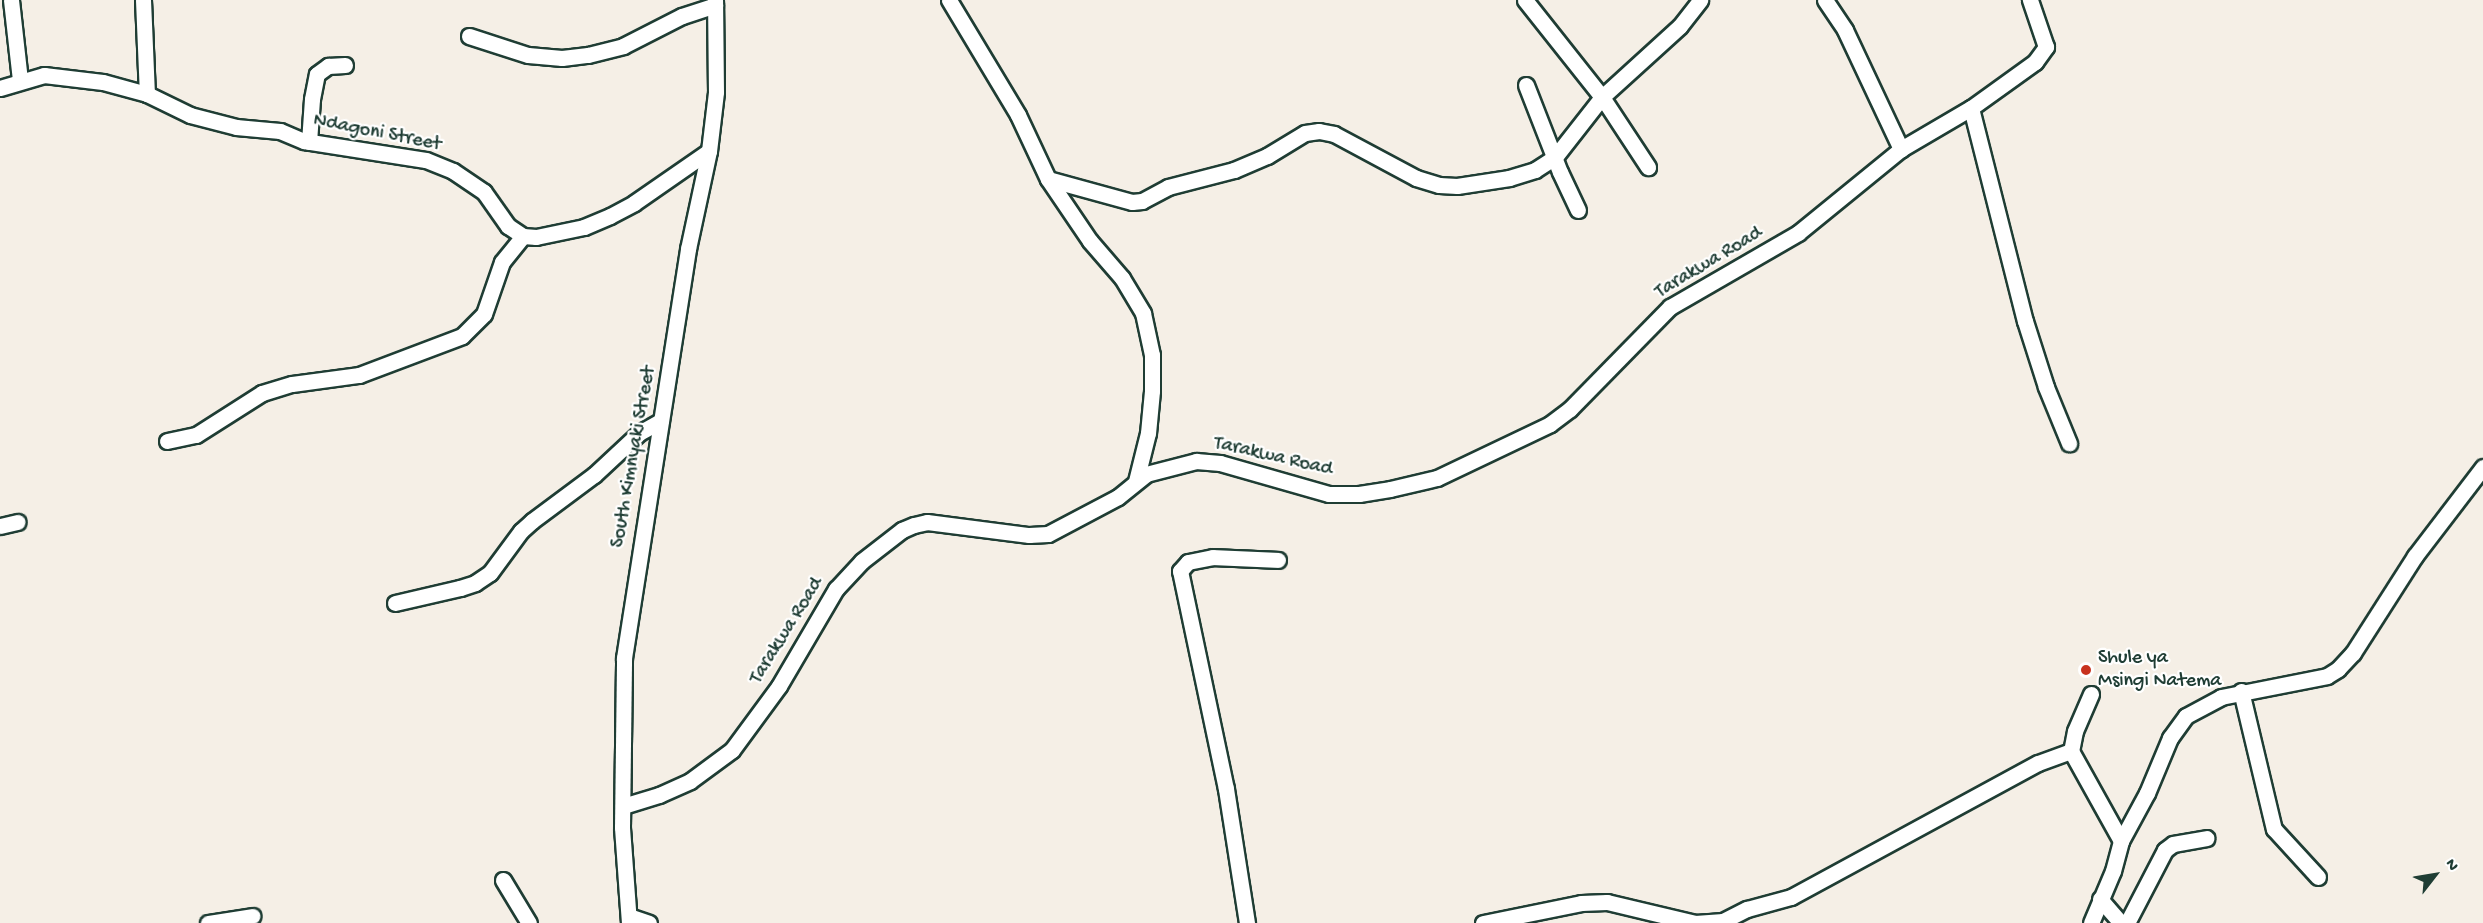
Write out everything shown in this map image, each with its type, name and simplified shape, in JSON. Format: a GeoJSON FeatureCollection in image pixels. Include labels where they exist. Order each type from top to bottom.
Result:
{"type":"FeatureCollection","features":[{"type":"Feature","properties":{"kind":"street"},"geometry":{"type":"LineString","coordinates":[[11,0],[20,80]]}},
{"type":"Feature","properties":{"kind":"street"},"geometry":{"type":"LineString","coordinates":[[143,0],[147,94]]}},
{"type":"Feature","properties":{"kind":"street"},"geometry":{"type":"LineString","coordinates":[[949,0],[1018,115],[1048,179],[1090,240],[1122,278],[1143,313],[1152,355],[1152,391],[1148,433],[1136,481]]}},
{"type":"Feature","properties":{"kind":"street"},"geometry":{"type":"LineString","coordinates":[[1525,0],[1602,97],[1648,166]]}},
{"type":"Feature","properties":{"kind":"street"},"geometry":{"type":"LineString","coordinates":[[1048,179],[1132,202],[1142,201],[1168,187],[1234,170],[1267,156],[1305,133],[1319,130],[1343,138],[1416,178],[1439,185],[1457,186],[1509,178],[1535,170],[1555,157],[1602,97],[1680,26],[1700,0]]}},
{"type":"Feature","properties":{"kind":"street"},"geometry":{"type":"LineString","coordinates":[[1826,0],[1845,30],[1901,149]]}},
{"type":"Feature","properties":{"kind":"street","name":"Tarakwa Road"},"geometry":{"type":"LineString","coordinates":[[623,806],[659,795],[690,781],[732,750],[779,686],[836,589],[862,561],[902,530],[927,522],[1029,535],[1048,534],[1108,503],[1136,481],[1160,469],[1196,462],[1220,463],[1329,494],[1359,494],[1437,478],[1550,424],[1570,409],[1670,307],[1798,233],[1901,149],[1971,108],[2043,54],[2046,47],[2030,0]]}},
{"type":"Feature","properties":{"kind":"street"},"geometry":{"type":"LineString","coordinates":[[469,36],[528,54],[562,58],[588,55],[609,51],[715,2]]}},
{"type":"Feature","properties":{"kind":"street","name":"South Kimnyaki Street"},"geometry":{"type":"LineString","coordinates":[[629,919],[623,806],[624,658],[642,529],[688,249],[709,151],[716,92],[715,2]]}},
{"type":"Feature","properties":{"kind":"street"},"geometry":{"type":"LineString","coordinates":[[309,141],[312,99],[317,74],[328,66],[345,65]]}},
{"type":"Feature","properties":{"kind":"street","name":"Ndagoni Street"},"geometry":{"type":"LineString","coordinates":[[0,88],[20,80],[44,75],[60,75],[103,82],[147,94],[190,115],[236,127],[280,131],[309,141],[426,160],[453,171],[484,192],[508,226],[523,236]]}},
{"type":"Feature","properties":{"kind":"street"},"geometry":{"type":"LineString","coordinates":[[1526,85],[1578,210]]}},
{"type":"Feature","properties":{"kind":"street"},"geometry":{"type":"LineString","coordinates":[[1971,108],[2025,321],[2046,387],[2069,443]]}},
{"type":"Feature","properties":{"kind":"street"},"geometry":{"type":"LineString","coordinates":[[167,441],[196,435],[262,393],[292,384],[358,375],[462,336],[484,314],[502,262],[523,236],[536,237],[584,227],[610,216],[634,203],[709,151]]}},
{"type":"Feature","properties":{"kind":"street"},"geometry":{"type":"LineString","coordinates":[[395,603],[468,585],[490,573],[521,531],[532,521],[594,475],[639,433],[661,422]]}},
{"type":"Feature","properties":{"kind":"street"},"geometry":{"type":"LineString","coordinates":[[2091,923],[2113,871],[2121,841],[2147,793],[2170,738],[2186,716],[2205,705],[2241,691],[2327,676],[2338,669],[2353,653],[2415,556],[2483,467]]}},
{"type":"Feature","properties":{"kind":"street"},"geometry":{"type":"LineString","coordinates":[[0,526],[18,522]]}},
{"type":"Feature","properties":{"kind":"street"},"geometry":{"type":"LineString","coordinates":[[1247,923],[1226,789],[1180,571],[1188,562],[1214,557],[1278,560]]}},
{"type":"Feature","properties":{"kind":"street"},"geometry":{"type":"LineString","coordinates":[[2241,691],[2274,829],[2318,877]]}},
{"type":"Feature","properties":{"kind":"street"},"geometry":{"type":"LineString","coordinates":[[2091,694],[2075,731],[2071,751],[2121,841]]}},
{"type":"Feature","properties":{"kind":"street"},"geometry":{"type":"LineString","coordinates":[[1483,923],[1581,903],[1607,902],[1695,923],[1724,921],[1747,909],[1791,897],[2038,763],[2071,751]]}},
{"type":"Feature","properties":{"kind":"street"},"geometry":{"type":"LineString","coordinates":[[2127,923],[2165,850],[2173,844],[2206,838]]}},
{"type":"Feature","properties":{"kind":"street"},"geometry":{"type":"LineString","coordinates":[[503,880],[529,923]]}},
{"type":"Feature","properties":{"kind":"street"},"geometry":{"type":"LineString","coordinates":[[2100,899],[2121,923]]}},
{"type":"Feature","properties":{"kind":"street"},"geometry":{"type":"LineString","coordinates":[[208,923],[252,916]]}},
{"type":"Feature","properties":{"kind":"street"},"geometry":{"type":"LineString","coordinates":[[629,919],[649,923]]}},
{"type":"Feature","properties":{"kind":"place","name":"Shule ya Msingi Natema"},"geometry":{"type":"Point","coordinates":[2086,670]}}]}
